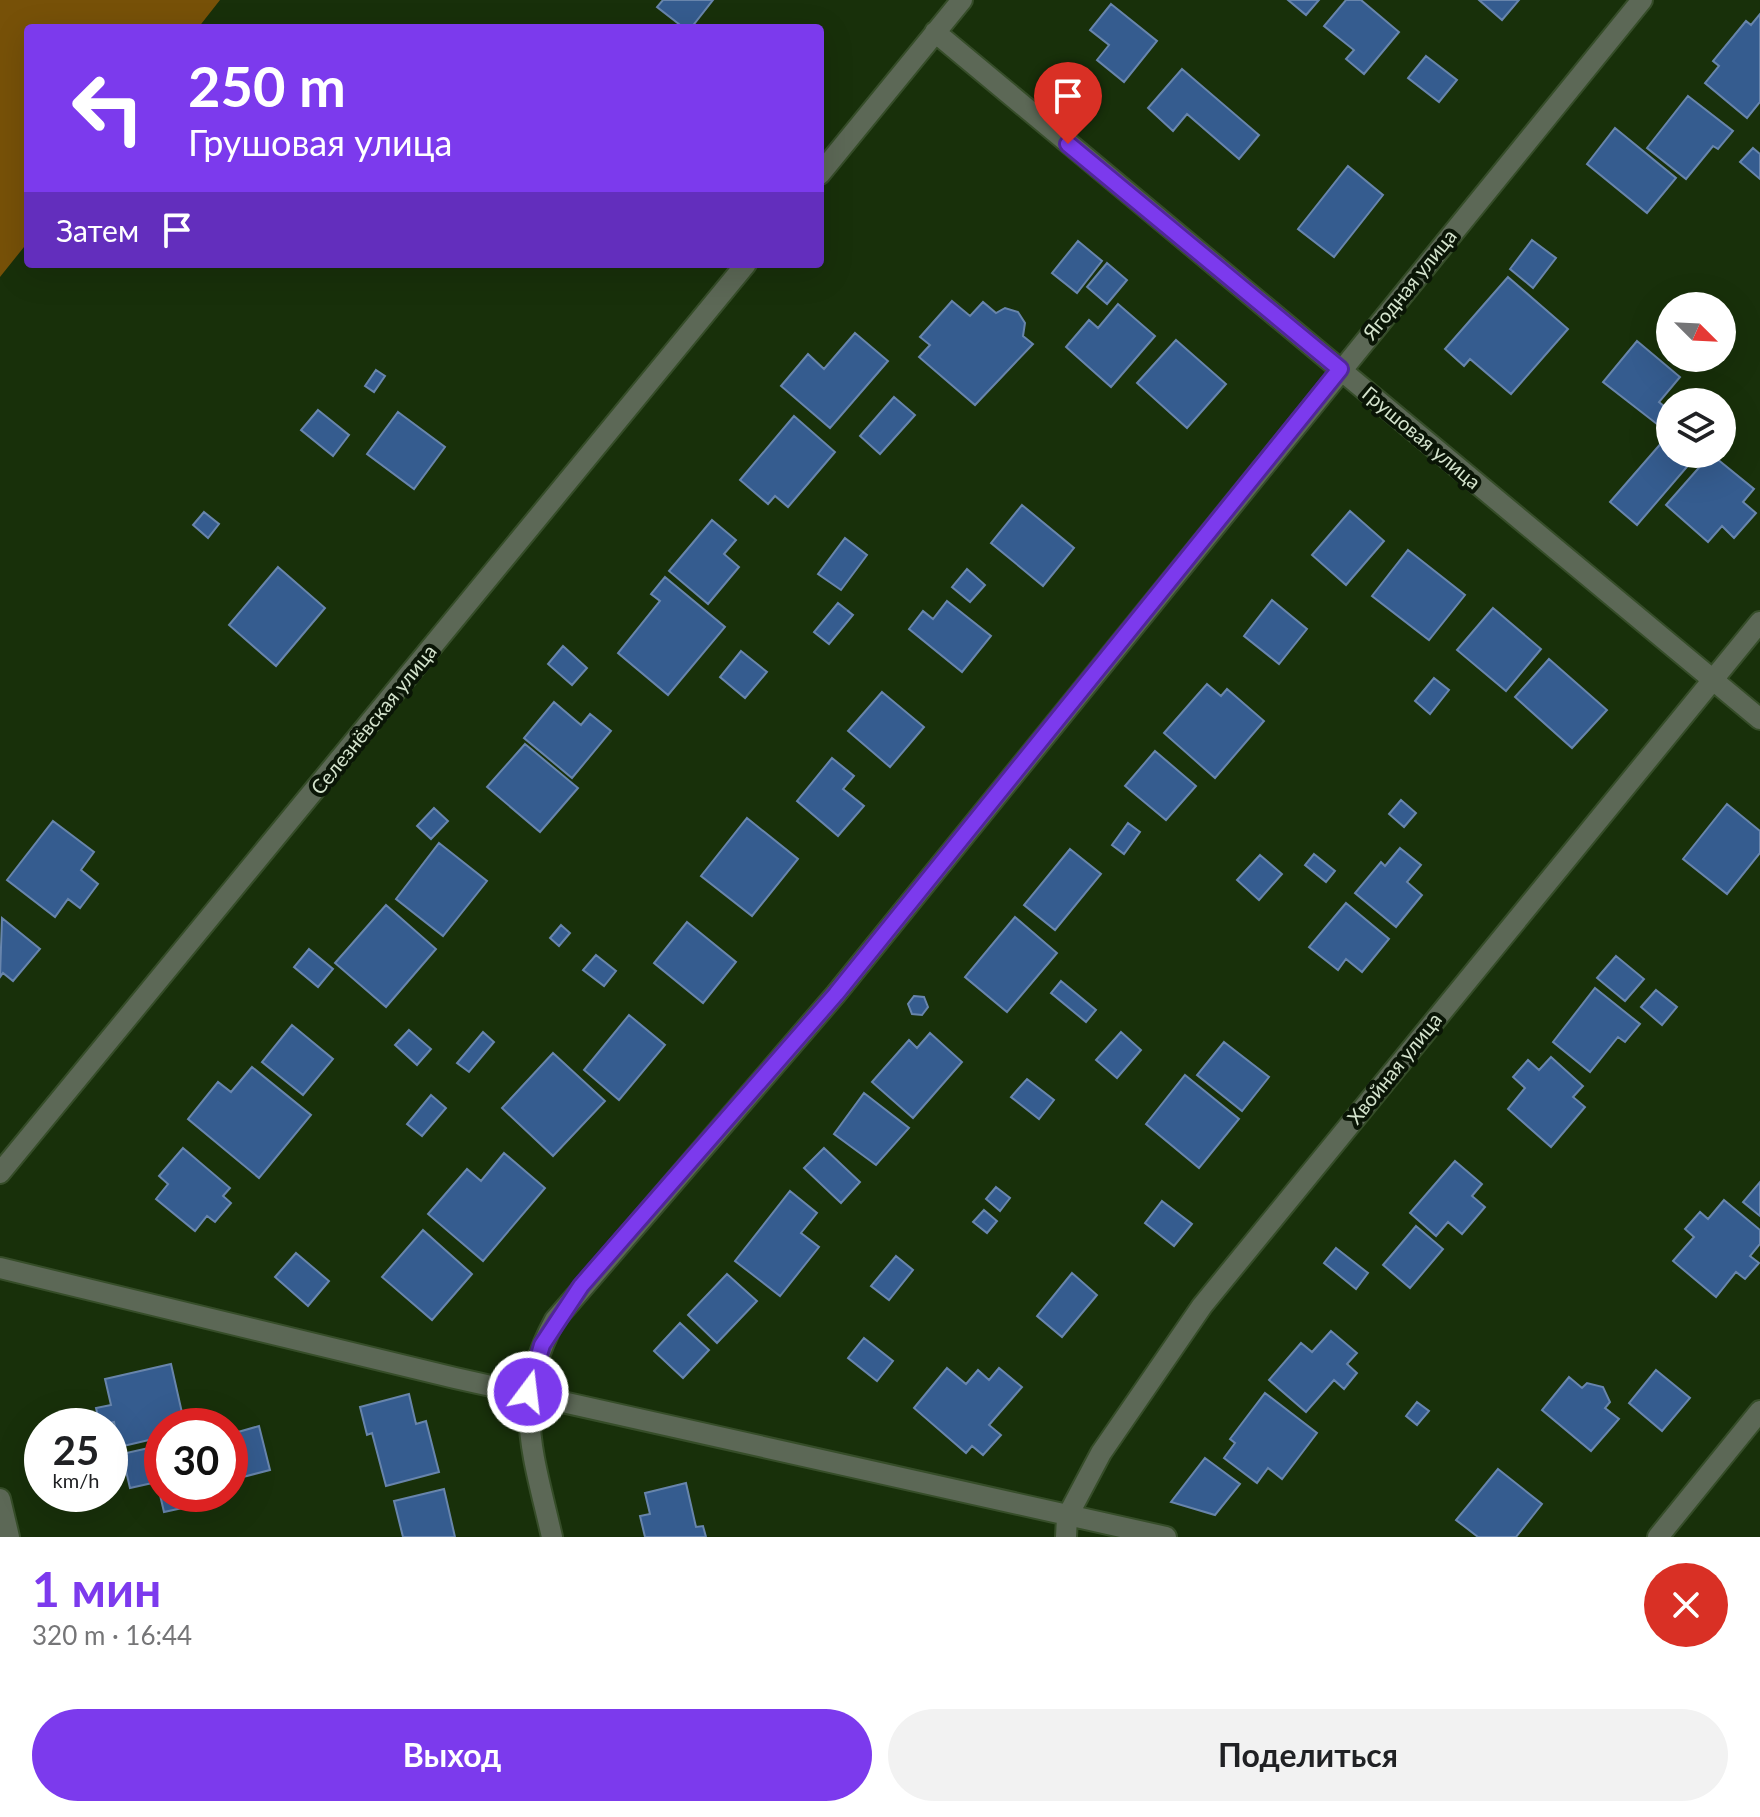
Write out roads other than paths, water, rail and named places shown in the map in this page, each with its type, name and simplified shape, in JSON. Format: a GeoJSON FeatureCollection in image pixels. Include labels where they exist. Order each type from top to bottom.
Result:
{"type":"FeatureCollection","features":[{"type":"Feature","properties":{"kind":"street"},"geometry":{"type":"LineString","coordinates":[[824,169],[962,0]]}},
{"type":"Feature","properties":{"kind":"street","name":"Ягодная улица"},"geometry":{"type":"LineString","coordinates":[[552,1537],[535,1463],[528,1392],[542,1345],[581,1286],[836,994],[1642,0]]}},
{"type":"Feature","properties":{"kind":"street","name":"Грушовая улица"},"geometry":{"type":"LineString","coordinates":[[935,32],[1760,719]]}},
{"type":"Feature","properties":{"kind":"street","name":"Селезнёвская улица"},"geometry":{"type":"LineString","coordinates":[[0,1173],[743,268]]}},
{"type":"Feature","properties":{"kind":"street","name":"Хвойная улица"},"geometry":{"type":"LineString","coordinates":[[1067,1527],[1101,1453],[1202,1306],[1760,622]]}},
{"type":"Feature","properties":{"kind":"street"},"geometry":{"type":"LineString","coordinates":[[0,1268],[455,1378],[528,1392],[1067,1527],[1166,1537]]}},
{"type":"Feature","properties":{"kind":"street"},"geometry":{"type":"LineString","coordinates":[[1658,1537],[1760,1411]]}},
{"type":"Feature","properties":{"kind":"street"},"geometry":{"type":"LineString","coordinates":[[0,1499],[9,1537]]}}]}
